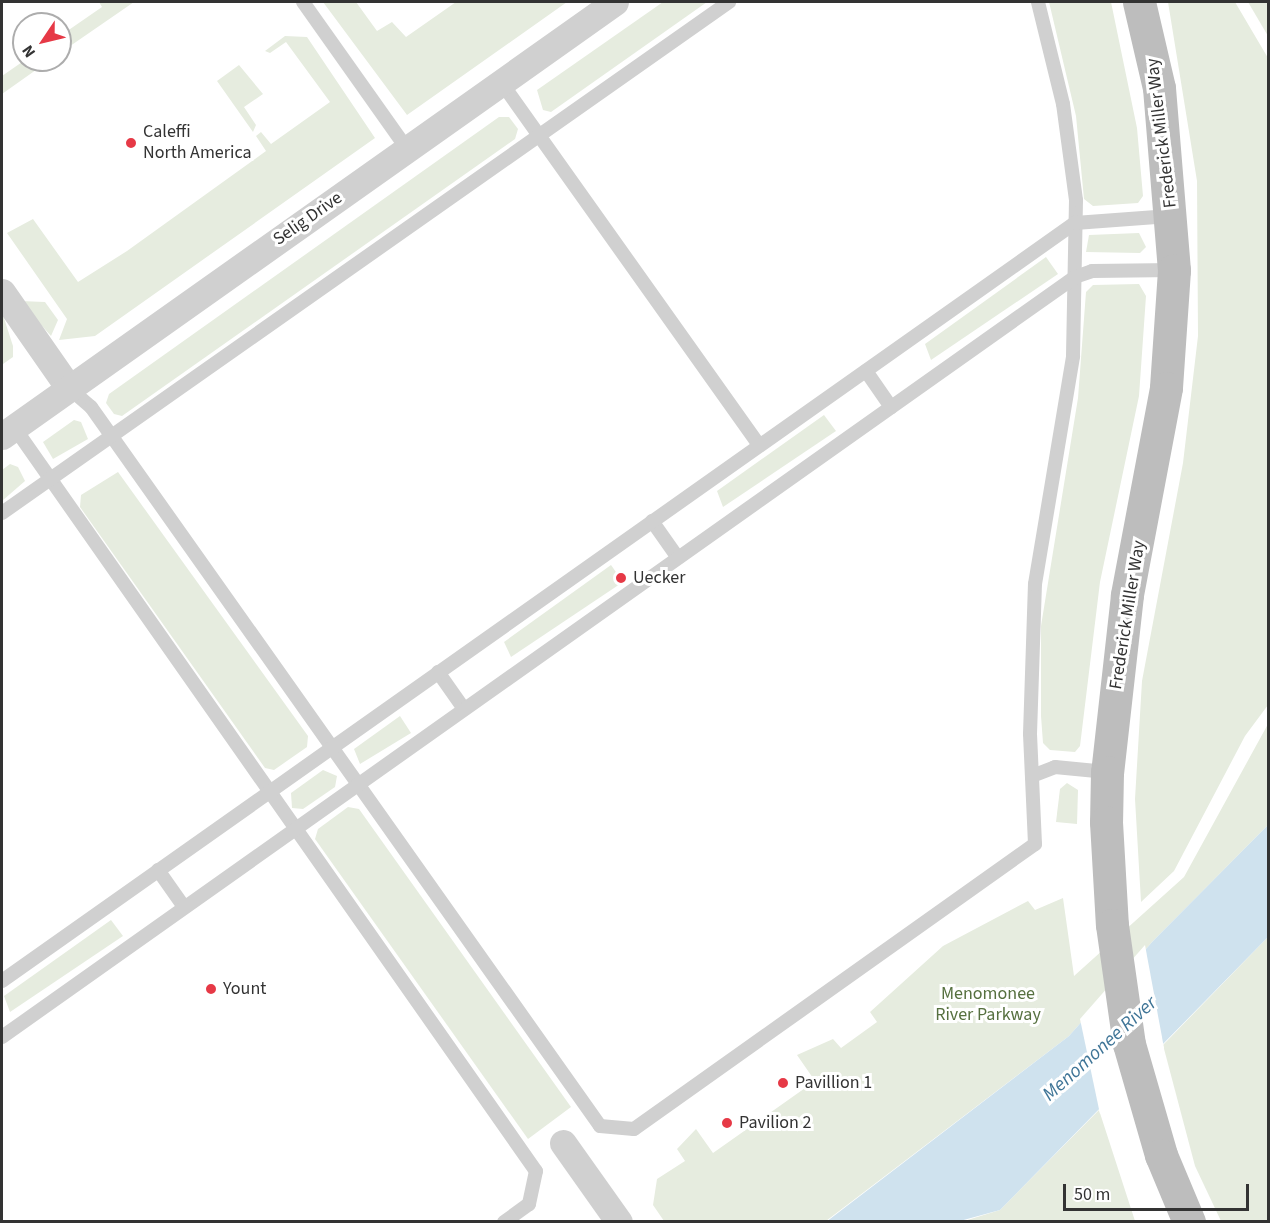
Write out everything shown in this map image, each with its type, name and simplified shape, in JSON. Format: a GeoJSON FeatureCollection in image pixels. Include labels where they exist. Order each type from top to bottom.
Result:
{"type":"FeatureCollection","features":[{"type":"Feature","properties":{"kind":"street","name":"Selig Drive"},"geometry":{"type":"LineString","coordinates":[[6,424],[69,388],[615,2]]}},
{"type":"Feature","properties":{"kind":"street","name":"Frederick Miller Way"},"geometry":{"type":"LineString","coordinates":[[1139,2],[1159,88],[1172,216],[1174,270],[1165,400],[1127,596],[1107,772],[1108,871],[1129,1044],[1161,1155],[1189,1221]]}},
{"type":"Feature","properties":{"kind":"street"},"geometry":{"type":"LineString","coordinates":[[2,292],[69,388]]}},
{"type":"Feature","properties":{"kind":"street"},"geometry":{"type":"LineString","coordinates":[[563,1143],[619,1221]]}},
{"type":"Feature","properties":{"kind":"lane"},"geometry":{"type":"LineString","coordinates":[[303,2],[407,149]]}},
{"type":"Feature","properties":{"kind":"lane"},"geometry":{"type":"LineString","coordinates":[[2,513],[729,2]]}},
{"type":"Feature","properties":{"kind":"lane"},"geometry":{"type":"LineString","coordinates":[[69,388],[112,436],[600,1126],[634,1129],[1035,844],[1032,776],[1035,584],[1073,356],[1075,277],[1075,223],[1063,104],[1038,2]]}},
{"type":"Feature","properties":{"kind":"lane"},"geometry":{"type":"LineString","coordinates":[[501,82],[759,446]]}},
{"type":"Feature","properties":{"kind":"lane"},"geometry":{"type":"LineString","coordinates":[[2,981],[1075,223],[1172,216]]}},
{"type":"Feature","properties":{"kind":"lane"},"geometry":{"type":"LineString","coordinates":[[2,1037],[1075,277],[1092,270],[1174,270]]}},
{"type":"Feature","properties":{"kind":"lane"},"geometry":{"type":"LineString","coordinates":[[866,370],[891,407]]}},
{"type":"Feature","properties":{"kind":"lane"},"geometry":{"type":"LineString","coordinates":[[6,424],[536,1171],[530,1204],[504,1221]]}},
{"type":"Feature","properties":{"kind":"lane"},"geometry":{"type":"LineString","coordinates":[[652,521],[678,558]]}},
{"type":"Feature","properties":{"kind":"lane"},"geometry":{"type":"LineString","coordinates":[[438,672],[464,709]]}},
{"type":"Feature","properties":{"kind":"lane"},"geometry":{"type":"LineString","coordinates":[[1032,776],[1055,767],[1107,772]]}},
{"type":"Feature","properties":{"kind":"lane"},"geometry":{"type":"LineString","coordinates":[[158,870],[184,907]]}},
{"type":"Feature","properties":{"kind":"green space"},"geometry":{"type":"Polygon","coordinates":[[[99,2],[134,2],[72,45],[72,28],[102,7],[99,2]]]}},
{"type":"Feature","properties":{"kind":"green space"},"geometry":{"type":"Polygon","coordinates":[[[323,2],[356,2],[377,31],[392,22],[406,37],[456,2],[567,2],[407,115],[323,2]]]}},
{"type":"Feature","properties":{"kind":"green space"},"geometry":{"type":"Polygon","coordinates":[[[663,2],[707,2],[551,112],[543,110],[537,90],[663,2]]]}},
{"type":"Feature","properties":{"kind":"green space"},"geometry":{"type":"Polygon","coordinates":[[[1049,2],[1111,2],[1137,128],[1143,196],[1138,203],[1093,206],[1084,199],[1076,116],[1049,2]]]}},
{"type":"Feature","properties":{"kind":"green space"},"geometry":{"type":"Polygon","coordinates":[[[1168,2],[1235,2],[1268,58],[1268,705],[1245,736],[1174,871],[1141,902],[1135,799],[1142,681],[1183,463],[1198,336],[1197,181],[1168,2]]]}},
{"type":"Feature","properties":{"kind":"green space"},"geometry":{"type":"Polygon","coordinates":[[[1248,2],[1268,2],[1268,36],[1248,2]]]}},
{"type":"Feature","properties":{"kind":"green space"},"geometry":{"type":"Polygon","coordinates":[[[285,36],[307,37],[375,138],[95,336],[59,340],[67,319],[7,233],[33,219],[78,282],[127,251],[266,151],[256,136],[261,132],[271,144],[330,102],[286,42],[270,53],[265,51],[285,36]]]}},
{"type":"Feature","properties":{"kind":"green space"},"geometry":{"type":"Polygon","coordinates":[[[239,65],[263,94],[244,107],[256,125],[253,132],[217,81],[239,65]]]}},
{"type":"Feature","properties":{"kind":"green space"},"geometry":{"type":"Polygon","coordinates":[[[12,69],[12,72],[33,72],[2,94],[2,76],[12,69]]]}},
{"type":"Feature","properties":{"kind":"green space"},"geometry":{"type":"Polygon","coordinates":[[[499,117],[509,117],[518,129],[515,139],[122,416],[114,414],[106,403],[109,394],[499,117]]]}},
{"type":"Feature","properties":{"kind":"green space"},"geometry":{"type":"Polygon","coordinates":[[[1139,233],[1146,247],[1140,253],[1086,252],[1089,235],[1139,233]]]}},
{"type":"Feature","properties":{"kind":"green space"},"geometry":{"type":"Polygon","coordinates":[[[1046,257],[1058,274],[931,360],[925,344],[1046,257]]]}},
{"type":"Feature","properties":{"kind":"green space"},"geometry":{"type":"Polygon","coordinates":[[[1139,284],[1146,296],[1139,396],[1100,582],[1080,746],[1075,752],[1050,750],[1043,743],[1041,716],[1041,626],[1078,398],[1086,292],[1093,285],[1139,284]]]}},
{"type":"Feature","properties":{"kind":"green space"},"geometry":{"type":"Polygon","coordinates":[[[20,301],[45,302],[58,320],[51,336],[20,301]]]}},
{"type":"Feature","properties":{"kind":"green space"},"geometry":{"type":"Polygon","coordinates":[[[2,312],[13,346],[13,357],[3,364],[2,312]]]}},
{"type":"Feature","properties":{"kind":"green space"},"geometry":{"type":"Polygon","coordinates":[[[824,415],[836,431],[723,507],[717,491],[824,415]]]}},
{"type":"Feature","properties":{"kind":"green space"},"geometry":{"type":"Polygon","coordinates":[[[74,420],[81,422],[88,439],[53,459],[43,442],[74,420]]]}},
{"type":"Feature","properties":{"kind":"green space"},"geometry":{"type":"Polygon","coordinates":[[[10,464],[18,467],[25,481],[2,501],[2,470],[10,464]]]}},
{"type":"Feature","properties":{"kind":"green space"},"geometry":{"type":"Polygon","coordinates":[[[118,472],[308,736],[307,747],[274,770],[265,768],[80,507],[81,495],[118,472]]]}},
{"type":"Feature","properties":{"kind":"green space"},"geometry":{"type":"Polygon","coordinates":[[[611,565],[623,582],[511,657],[504,642],[611,565]]]}},
{"type":"Feature","properties":{"kind":"green space"},"geometry":{"type":"Polygon","coordinates":[[[400,716],[411,733],[360,764],[354,749],[400,716]]]}},
{"type":"Feature","properties":{"kind":"green space","name":"Menomonee River Parkway"},"geometry":{"type":"Polygon","coordinates":[[[1268,724],[1268,825],[1153,941],[1069,1036],[826,1221],[664,1221],[653,1205],[657,1179],[685,1161],[677,1149],[696,1129],[713,1153],[815,1081],[797,1055],[833,1039],[841,1048],[877,1022],[870,1012],[943,946],[1028,901],[1035,910],[1063,898],[1074,976],[1184,877],[1268,724]]]}},
{"type":"Feature","properties":{"kind":"green space"},"geometry":{"type":"Polygon","coordinates":[[[323,770],[337,776],[335,787],[303,809],[292,808],[291,793],[323,770]]]}},
{"type":"Feature","properties":{"kind":"green space"},"geometry":{"type":"Polygon","coordinates":[[[1067,783],[1078,790],[1077,824],[1056,822],[1060,789],[1067,783]]]}},
{"type":"Feature","properties":{"kind":"green space"},"geometry":{"type":"Polygon","coordinates":[[[348,807],[359,809],[571,1107],[528,1139],[315,839],[318,829],[348,807]]]}},
{"type":"Feature","properties":{"kind":"green space"},"geometry":{"type":"Polygon","coordinates":[[[111,920],[123,936],[10,1012],[4,996],[111,920]]]}},
{"type":"Feature","properties":{"kind":"green space"},"geometry":{"type":"Polygon","coordinates":[[[1268,937],[1268,1221],[1221,1221],[1195,1166],[1163,1045],[1268,937]]]}},
{"type":"Feature","properties":{"kind":"green space"},"geometry":{"type":"Polygon","coordinates":[[[1099,1110],[1135,1221],[961,1222],[1000,1210],[1099,1110]]]}},
{"type":"Feature","properties":{"kind":"water","name":"Menomonee River"},"geometry":{"type":"Polygon","coordinates":[[[1268,825],[1268,937],[1000,1210],[960,1221],[826,1222],[1069,1036],[1153,941],[1268,825]]]}},
{"type":"Feature","properties":{"kind":"pier"},"geometry":{"type":"Polygon","coordinates":[[[1145,945],[1164,1048],[1100,1114],[1080,1019],[1145,945]]]}},
{"type":"Feature","properties":{"kind":"place","name":"Caleffi North America"},"geometry":{"type":"Point","coordinates":[131,143]}},
{"type":"Feature","properties":{"kind":"place","name":"Uecker"},"geometry":{"type":"Point","coordinates":[621,578]}},
{"type":"Feature","properties":{"kind":"place","name":"Yount"},"geometry":{"type":"Point","coordinates":[211,989]}},
{"type":"Feature","properties":{"kind":"place","name":"Pavillion 1"},"geometry":{"type":"Point","coordinates":[783,1083]}},
{"type":"Feature","properties":{"kind":"place","name":"Pavilion 2"},"geometry":{"type":"Point","coordinates":[727,1123]}}]}
